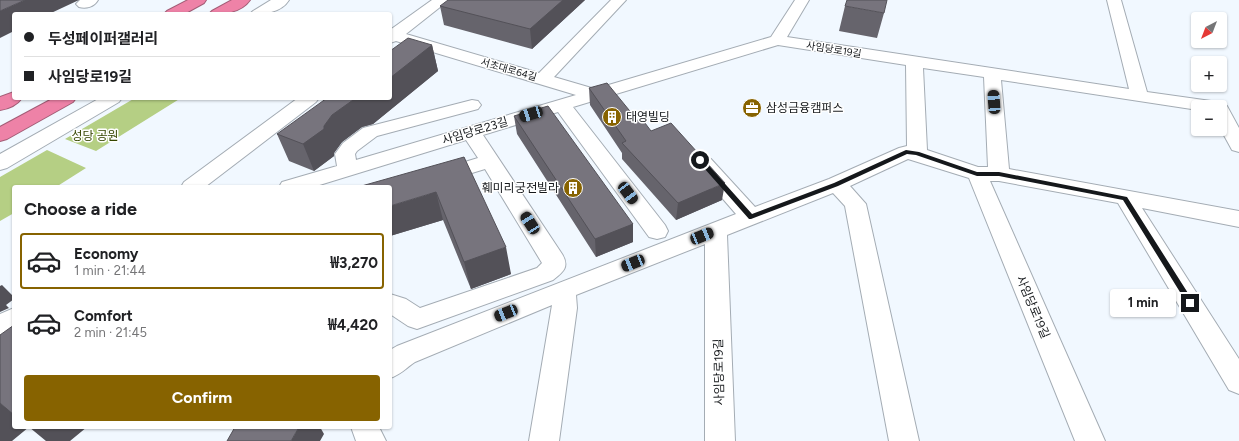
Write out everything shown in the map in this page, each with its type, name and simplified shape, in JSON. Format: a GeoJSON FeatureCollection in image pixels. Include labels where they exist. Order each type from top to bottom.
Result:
{"type":"FeatureCollection","features":[{"type":"Feature","properties":{"kind":"highway"},"geometry":{"type":"LineString","coordinates":[[176,12],[199,0]]}},
{"type":"Feature","properties":{"kind":"highway"},"geometry":{"type":"LineString","coordinates":[[221,12],[243,0]]}},
{"type":"Feature","properties":{"kind":"highway"},"geometry":{"type":"LineString","coordinates":[[0,105],[12,98]]}},
{"type":"Feature","properties":{"kind":"highway"},"geometry":{"type":"LineString","coordinates":[[0,135],[63,100]]}},
{"type":"Feature","properties":{"kind":"street"},"geometry":{"type":"LineString","coordinates":[[261,12],[282,0]]}},
{"type":"Feature","properties":{"kind":"street","name":"서초대로64길"},"geometry":{"type":"LineString","coordinates":[[392,37],[442,0]]}},
{"type":"Feature","properties":{"kind":"street","name":"서초대로64길"},"geometry":{"type":"LineString","coordinates":[[392,37],[543,79],[619,0]]}},
{"type":"Feature","properties":{"kind":"street"},"geometry":{"type":"LineString","coordinates":[[777,40],[802,0]]}},
{"type":"Feature","properties":{"kind":"street"},"geometry":{"type":"LineString","coordinates":[[1114,0],[1139,95]]}},
{"type":"Feature","properties":{"kind":"street","name":"사임당로19길"},"geometry":{"type":"LineString","coordinates":[[777,40],[1191,104]]}},
{"type":"Feature","properties":{"kind":"street","name":"사임당로23길"},"geometry":{"type":"LineString","coordinates":[[295,185],[562,105],[609,96],[777,40]]}},
{"type":"Feature","properties":{"kind":"street"},"geometry":{"type":"LineString","coordinates":[[914,61],[917,154]]}},
{"type":"Feature","properties":{"kind":"street","name":"사임당로19길"},"geometry":{"type":"LineString","coordinates":[[992,73],[988,174],[1090,441]]}},
{"type":"Feature","properties":{"kind":"street"},"geometry":{"type":"LineString","coordinates":[[543,79],[609,96]]}},
{"type":"Feature","properties":{"kind":"street"},"geometry":{"type":"LineString","coordinates":[[0,164],[110,100]]}},
{"type":"Feature","properties":{"kind":"street"},"geometry":{"type":"LineString","coordinates":[[194,185],[307,100]]}},
{"type":"Feature","properties":{"kind":"street"},"geometry":{"type":"LineString","coordinates":[[348,169],[345,154],[350,147],[370,132],[472,105]]}},
{"type":"Feature","properties":{"kind":"street"},"geometry":{"type":"LineString","coordinates":[[562,105],[657,231]]}},
{"type":"Feature","properties":{"kind":"street"},"geometry":{"type":"LineString","coordinates":[[1227,110],[1239,111]]}},
{"type":"Feature","properties":{"kind":"street"},"geometry":{"type":"LineString","coordinates":[[1227,123],[1239,146]]}},
{"type":"Feature","properties":{"kind":"street"},"geometry":{"type":"LineString","coordinates":[[392,305],[397,306],[417,319],[545,274],[554,266],[554,260],[471,132]]}},
{"type":"Feature","properties":{"kind":"street"},"geometry":{"type":"LineString","coordinates":[[690,148],[751,217]]}},
{"type":"Feature","properties":{"kind":"street"},"geometry":{"type":"LineString","coordinates":[[392,364],[406,354],[564,290],[836,184],[906,152],[988,174],[1239,219]]}},
{"type":"Feature","properties":{"kind":"street"},"geometry":{"type":"LineString","coordinates":[[392,189],[490,161]]}},
{"type":"Feature","properties":{"kind":"street"},"geometry":{"type":"LineString","coordinates":[[836,184],[855,204],[904,441]]}},
{"type":"Feature","properties":{"kind":"street"},"geometry":{"type":"LineString","coordinates":[[1125,198],[1239,382]]}},
{"type":"Feature","properties":{"kind":"street","name":"사임당로19길"},"geometry":{"type":"LineString","coordinates":[[716,230],[720,441]]}},
{"type":"Feature","properties":{"kind":"street"},"geometry":{"type":"LineString","coordinates":[[544,441],[565,308],[564,290]]}},
{"type":"Feature","properties":{"kind":"street"},"geometry":{"type":"LineString","coordinates":[[0,328],[12,319]]}},
{"type":"Feature","properties":{"kind":"street"},"geometry":{"type":"LineString","coordinates":[[366,429],[371,441]]}},
{"type":"Feature","properties":{"kind":"green space","name":"성당 공원"},"geometry":{"type":"Polygon","coordinates":[[[132,100],[178,100],[96,151],[65,139],[132,100]]]}},
{"type":"Feature","properties":{"kind":"green space"},"geometry":{"type":"Polygon","coordinates":[[[47,150],[86,168],[59,185],[12,185],[12,214],[0,221],[0,177],[47,150]]]}},
{"type":"Feature","properties":{"kind":"building"},"geometry":{"type":"Polygon","coordinates":[[[0,0],[25,0],[0,11],[0,0]]]}},
{"type":"Feature","properties":{"kind":"building"},"geometry":{"type":"Polygon","coordinates":[[[448,0],[563,0],[530,29],[440,6],[448,0]]]}},
{"type":"Feature","properties":{"kind":"building"},"geometry":{"type":"Polygon","coordinates":[[[847,0],[887,0],[884,13],[845,6],[847,0]]]}},
{"type":"Feature","properties":{"kind":"building"},"geometry":{"type":"Polygon","coordinates":[[[408,38],[432,45],[392,76],[392,50],[408,38]]]}},
{"type":"Feature","properties":{"kind":"building"},"geometry":{"type":"Polygon","coordinates":[[[607,83],[638,121],[645,123],[651,131],[671,123],[725,183],[678,203],[622,143],[626,141],[589,88],[607,83]]]}},
{"type":"Feature","properties":{"kind":"building"},"geometry":{"type":"Polygon","coordinates":[[[324,100],[353,100],[332,115],[324,126],[324,129],[303,144],[277,134],[324,100]]]}},
{"type":"Feature","properties":{"kind":"building","name":"훼미리궁전빌라"},"geometry":{"type":"Polygon","coordinates":[[[548,106],[633,224],[595,239],[514,116],[548,106]]]}},
{"type":"Feature","properties":{"kind":"building"},"geometry":{"type":"Polygon","coordinates":[[[464,157],[506,247],[464,262],[436,192],[392,205],[392,185],[365,185],[464,157]]]}},
{"type":"Feature","properties":{"kind":"building"},"geometry":{"type":"Polygon","coordinates":[[[12,326],[12,413],[0,403],[0,335],[12,326]]]}},
{"type":"Feature","properties":{"kind":"building"},"geometry":{"type":"Polygon","coordinates":[[[234,429],[298,429],[291,441],[227,441],[234,429]]]}},
{"type":"Feature","properties":{"kind":"place","name":"삼성금융캠퍼스"},"geometry":{"type":"Point","coordinates":[752,108]}},
{"type":"Feature","properties":{"kind":"place","name":"태영빌딩"},"geometry":{"type":"Point","coordinates":[612,117]}},
{"type":"Feature","properties":{"kind":"place","name":"훼미리궁전빌라"},"geometry":{"type":"Point","coordinates":[573,188]}},
{"type":"Feature","properties":{"kind":"route"},"geometry":{"type":"LineString","coordinates":[[700,160],[751,217],[836,184],[906,152],[917,154],[977,174],[999,174],[1125,198],[1190,303]]}}]}
